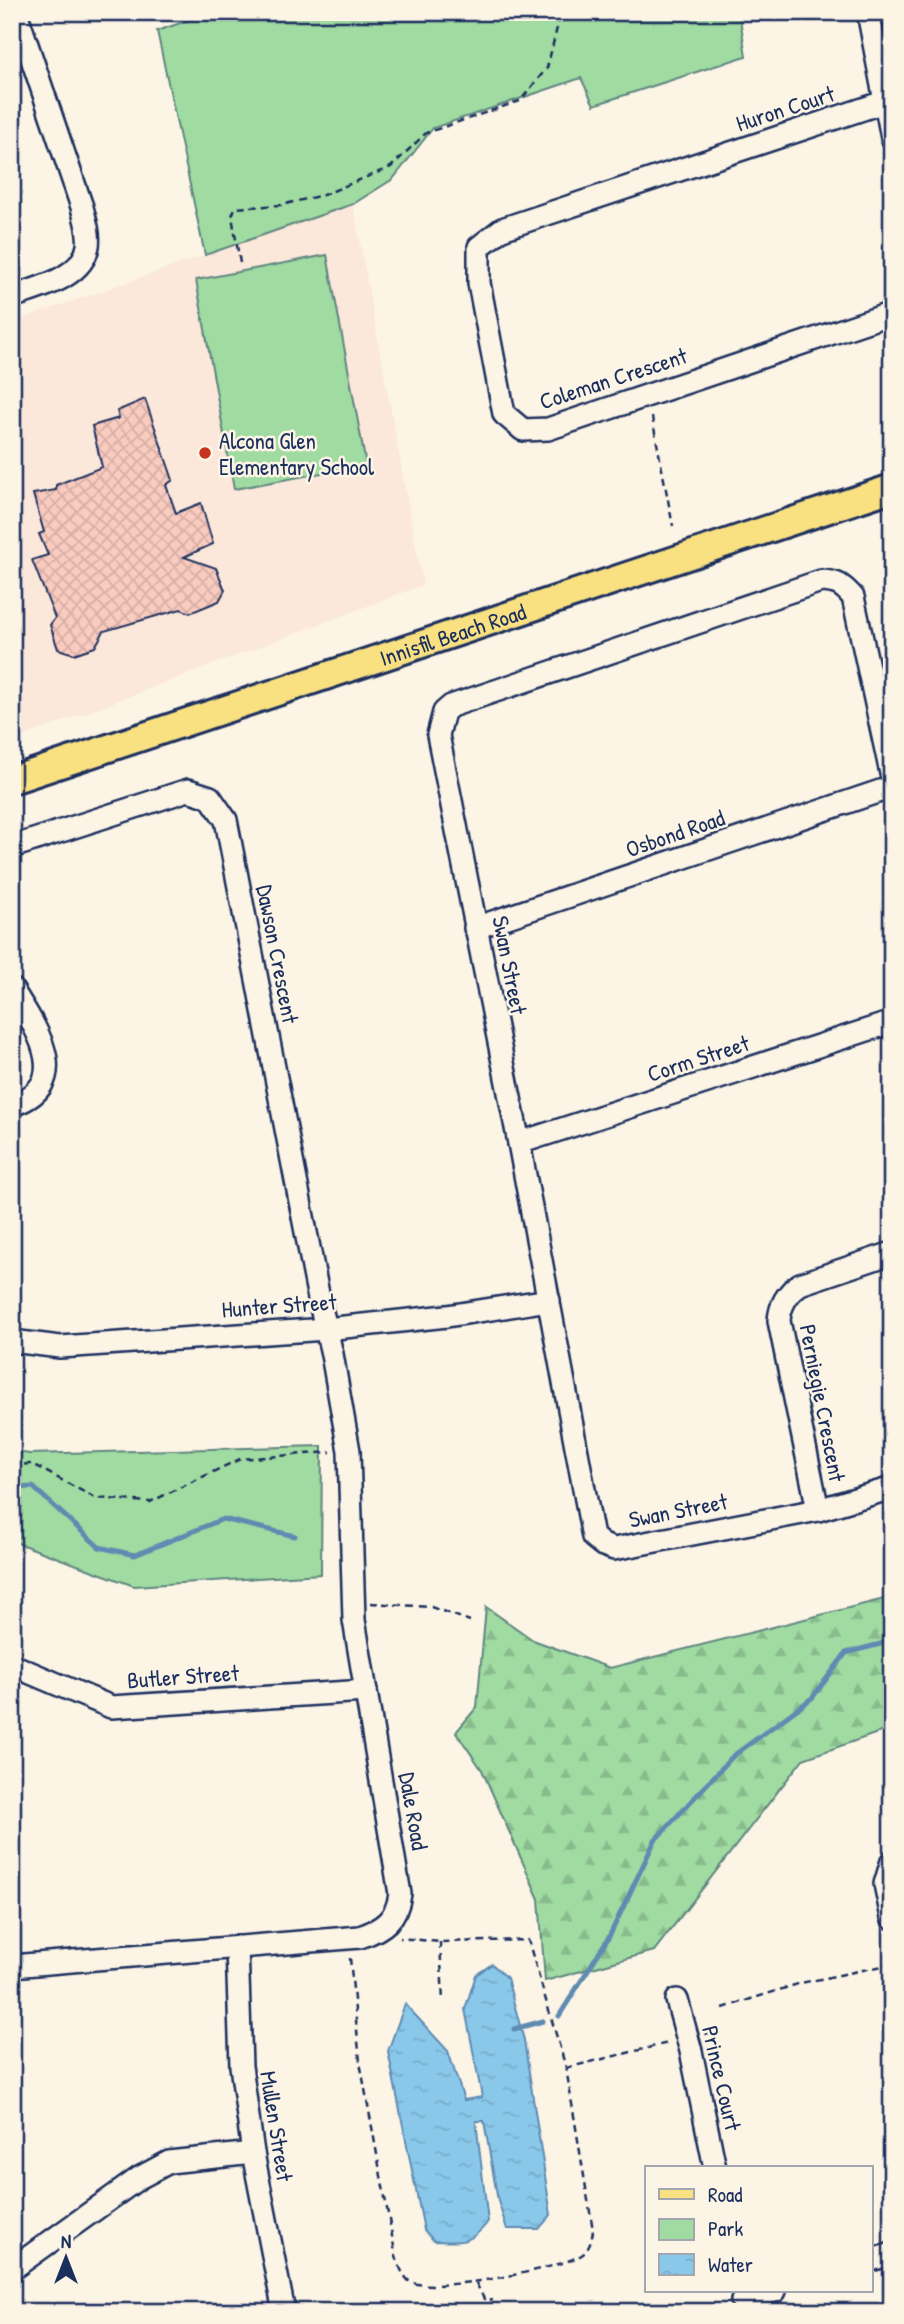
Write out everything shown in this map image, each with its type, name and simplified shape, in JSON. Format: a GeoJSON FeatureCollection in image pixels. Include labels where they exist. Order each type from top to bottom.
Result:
{"type":"FeatureCollection","features":[{"type":"Feature","properties":{"kind":"main road","name":"Innisfil Beach Road"},"geometry":{"type":"LineString","coordinates":[[12,780],[892,488]]}},
{"type":"Feature","properties":{"kind":"street"},"geometry":{"type":"LineString","coordinates":[[12,296],[61,280],[79,263],[88,249],[82,207],[16,12]]}},
{"type":"Feature","properties":{"kind":"street"},"geometry":{"type":"LineString","coordinates":[[868,12],[892,138]]}},
{"type":"Feature","properties":{"kind":"street","name":"Huron Court"},"geometry":{"type":"LineString","coordinates":[[702,163],[884,102]]}},
{"type":"Feature","properties":{"kind":"street","name":"Coleman Crescent"},"geometry":{"type":"LineString","coordinates":[[702,163],[502,229],[479,247],[479,284],[504,414],[523,430],[548,429],[892,313]]}},
{"type":"Feature","properties":{"kind":"street","name":"Swan Street"},"geometry":{"type":"LineString","coordinates":[[892,778],[853,597],[842,584],[821,581],[451,706],[444,712],[438,735],[519,1143],[593,1537],[614,1549],[818,1510],[892,1488]]}},
{"type":"Feature","properties":{"kind":"street","name":"Osbond Road"},"geometry":{"type":"LineString","coordinates":[[475,928],[892,788]]}},
{"type":"Feature","properties":{"kind":"street","name":"Dawson Crescent"},"geometry":{"type":"LineString","coordinates":[[12,847],[188,790],[210,797],[226,820],[326,1329]]}},
{"type":"Feature","properties":{"kind":"street"},"geometry":{"type":"LineString","coordinates":[[12,989],[38,1031],[47,1058],[44,1076],[37,1092],[12,1105]]}},
{"type":"Feature","properties":{"kind":"street","name":"Corm Street"},"geometry":{"type":"LineString","coordinates":[[519,1143],[892,1022]]}},
{"type":"Feature","properties":{"kind":"street","name":"Perniegie Crescent"},"geometry":{"type":"LineString","coordinates":[[818,1510],[779,1321],[782,1305],[789,1293],[800,1284],[892,1253]]}},
{"type":"Feature","properties":{"kind":"street","name":"Hunter Street"},"geometry":{"type":"LineString","coordinates":[[12,1341],[60,1347],[326,1329],[447,1317],[549,1300]]}},
{"type":"Feature","properties":{"kind":"street","name":"Dale Road"},"geometry":{"type":"LineString","coordinates":[[12,1966],[360,1937],[378,1931],[398,1907],[400,1894],[397,1867],[354,1620],[349,1451],[326,1329]]}},
{"type":"Feature","properties":{"kind":"street","name":"Butler Street"},"geometry":{"type":"LineString","coordinates":[[12,1665],[111,1707],[366,1691]]}},
{"type":"Feature","properties":{"kind":"street"},"geometry":{"type":"LineString","coordinates":[[892,1861],[885,1884],[892,1918]]}},
{"type":"Feature","properties":{"kind":"street","name":"Mullen Street"},"geometry":{"type":"LineString","coordinates":[[237,1947],[241,2066],[253,2153],[284,2312]]}},
{"type":"Feature","properties":{"kind":"street","name":"Prince Court"},"geometry":{"type":"LineString","coordinates":[[677,2000],[715,2166]]}},
{"type":"Feature","properties":{"kind":"street"},"geometry":{"type":"LineString","coordinates":[[12,2269],[139,2178],[169,2162],[253,2153]]}},
{"type":"Feature","properties":{"kind":"street"},"geometry":{"type":"LineString","coordinates":[[872,2260],[892,2254]]}},
{"type":"Feature","properties":{"kind":"street"},"geometry":{"type":"LineString","coordinates":[[742,2301],[772,2292]]}},
{"type":"Feature","properties":{"kind":"path"},"geometry":{"type":"LineString","coordinates":[[240,262],[232,216],[235,208],[281,205],[323,195],[391,167],[426,133],[520,101],[547,68],[561,12]]}},
{"type":"Feature","properties":{"kind":"path"},"geometry":{"type":"LineString","coordinates":[[652,417],[673,526]]}},
{"type":"Feature","properties":{"kind":"path"},"geometry":{"type":"LineString","coordinates":[[12,1465],[33,1464],[95,1498],[150,1502],[240,1459],[349,1451]]}},
{"type":"Feature","properties":{"kind":"path"},"geometry":{"type":"LineString","coordinates":[[354,1601],[431,1606],[470,1621]]}},
{"type":"Feature","properties":{"kind":"path"},"geometry":{"type":"LineString","coordinates":[[350,1958],[360,2062],[401,2272],[410,2282],[424,2286],[475,2282],[565,2263],[584,2253],[591,2243],[593,2230],[566,2068],[528,1940],[440,1942],[400,1938]]}},
{"type":"Feature","properties":{"kind":"path"},"geometry":{"type":"LineString","coordinates":[[440,1942],[443,2001]]}},
{"type":"Feature","properties":{"kind":"path"},"geometry":{"type":"LineString","coordinates":[[723,2008],[801,1983],[892,1964]]}},
{"type":"Feature","properties":{"kind":"path"},"geometry":{"type":"LineString","coordinates":[[566,2068],[717,2031]]}},
{"type":"Feature","properties":{"kind":"path"},"geometry":{"type":"LineString","coordinates":[[475,2282],[485,2301],[492,2300]]}},
{"type":"Feature","properties":{"kind":"shaded area","name":"Alcona Glen Elementary School"},"geometry":{"type":"Polygon","coordinates":[[[353,204],[423,585],[17,739],[12,726],[12,322],[353,204]]]}},
{"type":"Feature","properties":{"kind":"green space"},"geometry":{"type":"Polygon","coordinates":[[[206,12],[739,12],[746,56],[594,105],[581,78],[433,128],[393,179],[353,204],[205,255],[157,31],[206,12]]]}},
{"type":"Feature","properties":{"kind":"green space"},"geometry":{"type":"Polygon","coordinates":[[[327,255],[366,465],[234,489],[196,280],[327,255]]]}},
{"type":"Feature","properties":{"kind":"green space"},"geometry":{"type":"Polygon","coordinates":[[[322,1446],[321,1574],[134,1586],[12,1541],[12,1451],[29,1454],[322,1446]]]}},
{"type":"Feature","properties":{"kind":"green space"},"geometry":{"type":"Polygon","coordinates":[[[892,1597],[892,1728],[803,1759],[654,1951],[545,1981],[539,1899],[482,1770],[456,1732],[477,1707],[486,1607],[533,1640],[610,1668],[892,1597]]]}},
{"type":"Feature","properties":{"kind":"water"},"geometry":{"type":"Polygon","coordinates":[[[492,1964],[507,1978],[524,2040],[551,2215],[539,2229],[507,2229],[498,2201],[484,2121],[476,2121],[488,2222],[476,2235],[464,2241],[434,2241],[424,2230],[388,2051],[405,2004],[448,2051],[464,2100],[482,2097],[465,2009],[476,1975],[492,1964]]]}},
{"type":"Feature","properties":{"kind":"building"},"geometry":{"type":"Polygon","coordinates":[[[145,399],[173,480],[166,485],[176,513],[201,503],[213,544],[184,557],[216,568],[225,590],[219,601],[190,613],[181,609],[104,631],[95,647],[74,654],[58,649],[50,625],[55,618],[32,560],[48,555],[39,534],[44,532],[33,494],[56,490],[56,485],[102,467],[92,426],[119,418],[117,411],[145,399]]]}},
{"type":"Feature","properties":{"kind":"waterway"},"geometry":{"type":"LineString","coordinates":[[12,1488],[33,1487],[99,1547],[135,1555],[223,1519],[295,1536]]}},
{"type":"Feature","properties":{"kind":"waterway"},"geometry":{"type":"LineString","coordinates":[[559,2016],[610,1935],[655,1840],[733,1756],[812,1698],[846,1653],[892,1641]]}},
{"type":"Feature","properties":{"kind":"waterway"},"geometry":{"type":"LineString","coordinates":[[514,2029],[543,2021]]}},
{"type":"Feature","properties":{"kind":"place","name":"Alcona Glen Elementary School"},"geometry":{"type":"Point","coordinates":[205,453]}}]}
